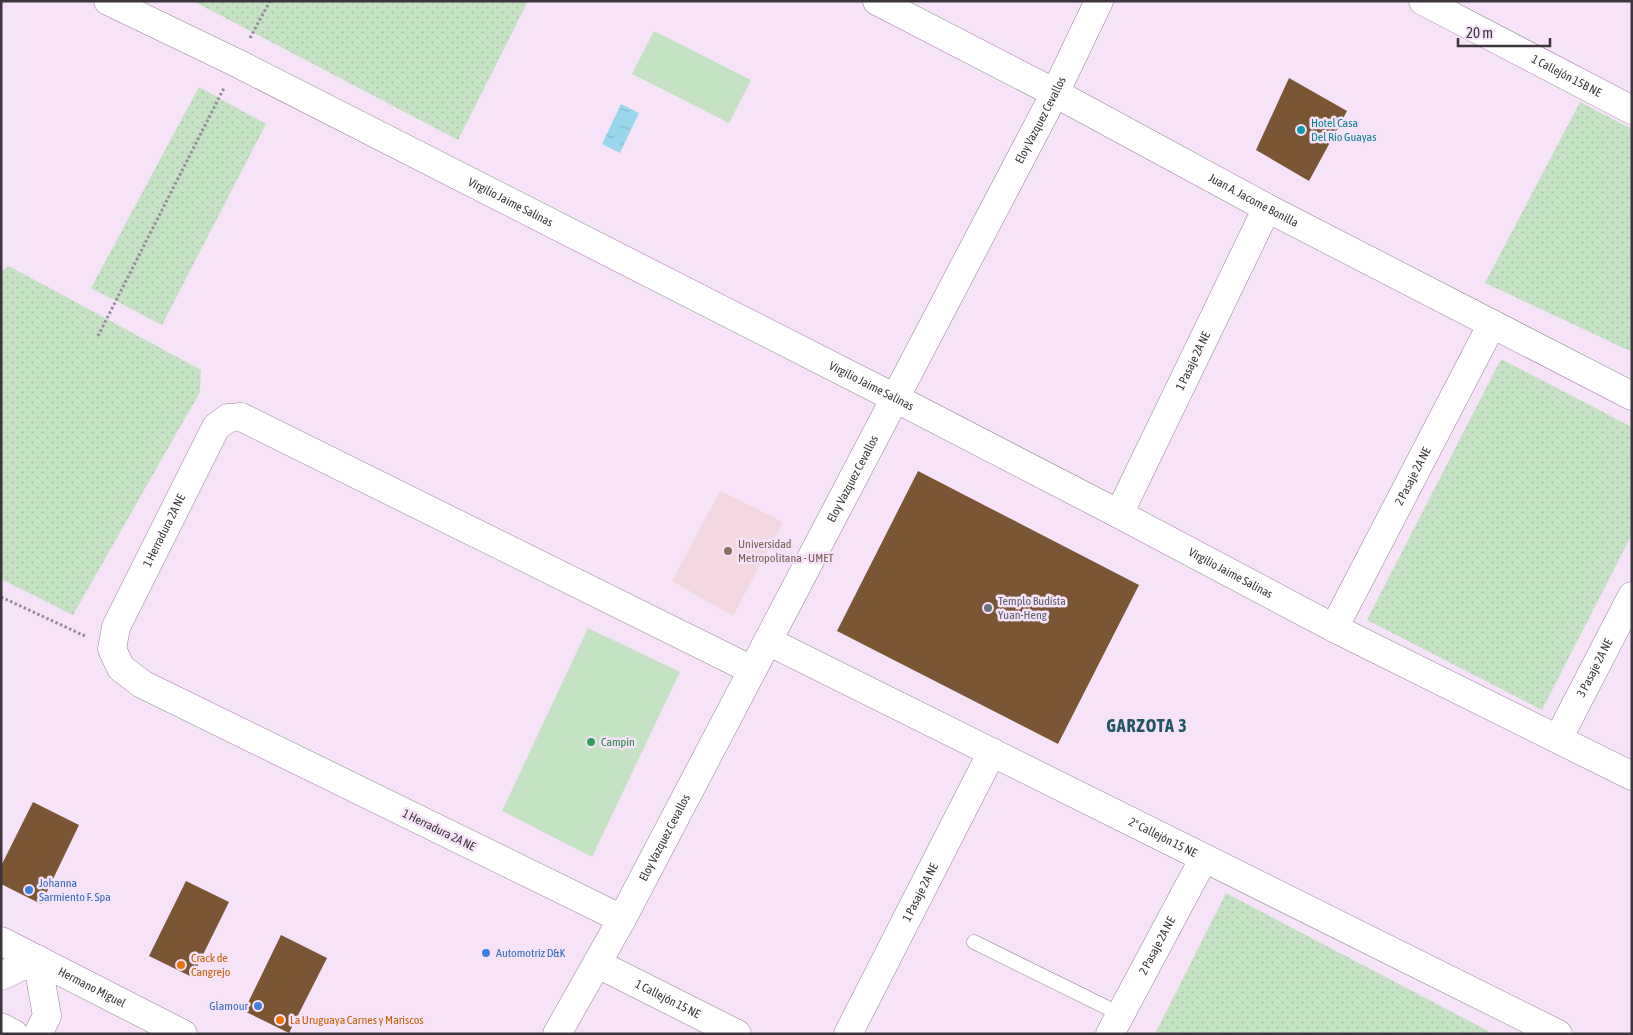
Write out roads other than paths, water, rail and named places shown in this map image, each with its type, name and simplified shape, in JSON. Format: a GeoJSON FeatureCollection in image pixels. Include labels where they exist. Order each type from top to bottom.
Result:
{"type":"FeatureCollection","features":[{"type":"Feature","properties":{"kind":"street","name":"Virgilio Jaime Salinas"},"geometry":{"type":"LineString","coordinates":[[108,1],[236,63],[895,398],[1334,628],[1632,776]]}},
{"type":"Feature","properties":{"kind":"street","name":"Juan A. Jacome Bonilla"},"geometry":{"type":"LineString","coordinates":[[877,1],[1055,93],[1267,208],[1632,396]]}},
{"type":"Feature","properties":{"kind":"street","name":"Eloy Vazquez Cevallos"},"geometry":{"type":"LineString","coordinates":[[557,1034],[598,964],[768,641],[1055,93],[1099,1]]}},
{"type":"Feature","properties":{"kind":"street","name":"1 Callejón 15B NE"},"geometry":{"type":"LineString","coordinates":[[1422,1],[1632,110]]}},
{"type":"Feature","properties":{"kind":"street","name":"1 Pasaje 2A NE"},"geometry":{"type":"LineString","coordinates":[[1119,514],[1267,208]]}},
{"type":"Feature","properties":{"kind":"street","name":"2 Pasaje 2A NE"},"geometry":{"type":"LineString","coordinates":[[1334,628],[1492,324]]}},
{"type":"Feature","properties":{"kind":"street","name":"1 Herradura 2A NE"},"geometry":{"type":"LineString","coordinates":[[622,919],[142,684],[121,668],[112,649],[116,627],[216,427],[228,418],[241,417],[752,670]]}},
{"type":"Feature","properties":{"kind":"street","name":"3 Pasaje 2A NE"},"geometry":{"type":"LineString","coordinates":[[1558,739],[1632,596]]}},
{"type":"Feature","properties":{"kind":"street","name":"2° Callejón 15 NE"},"geometry":{"type":"LineString","coordinates":[[768,641],[1548,1032]]}},
{"type":"Feature","properties":{"kind":"street","name":"1 Pasaje 2A NE"},"geometry":{"type":"LineString","coordinates":[[848,1034],[992,752]]}},
{"type":"Feature","properties":{"kind":"street","name":"2 Pasaje 2A NE"},"geometry":{"type":"LineString","coordinates":[[1115,1024],[1204,858]]}},
{"type":"Feature","properties":{"kind":"street","name":"Hermano Miguel"},"geometry":{"type":"LineString","coordinates":[[1,941],[183,1034]]}},
{"type":"Feature","properties":{"kind":"street"},"geometry":{"type":"LineString","coordinates":[[1,976],[37,960],[47,1016],[38,1034]]}},
{"type":"Feature","properties":{"kind":"street","name":"1 Callejón 15 NE"},"geometry":{"type":"LineString","coordinates":[[598,964],[737,1034]]}},
{"type":"Feature","properties":{"kind":"street"},"geometry":{"type":"LineString","coordinates":[[1,1027],[14,1034]]}},
{"type":"Feature","properties":{"kind":"lane"},"geometry":{"type":"LineString","coordinates":[[974,942],[1115,1024]]}},
{"type":"Feature","properties":{"kind":"water"},"geometry":{"type":"Polygon","coordinates":[[[621,104],[639,113],[620,153],[602,144],[621,104]]]}},
{"type":"Feature","properties":{"kind":"place","name":"Hotel Casa Del Rio Guayas"},"geometry":{"type":"Point","coordinates":[1301,130]}},
{"type":"Feature","properties":{"kind":"place","name":"Universidad Metropolitana - UMET"},"geometry":{"type":"Point","coordinates":[728,551]}},
{"type":"Feature","properties":{"kind":"place","name":"Templo Budista Yuan-Heng"},"geometry":{"type":"Point","coordinates":[988,608]}},
{"type":"Feature","properties":{"kind":"place","name":"Campin"},"geometry":{"type":"Point","coordinates":[591,742]}},
{"type":"Feature","properties":{"kind":"place","name":"Johanna Sarmiento F. Spa"},"geometry":{"type":"Point","coordinates":[29,890]}},
{"type":"Feature","properties":{"kind":"place","name":"Automotriz D&K"},"geometry":{"type":"Point","coordinates":[486,953]}},
{"type":"Feature","properties":{"kind":"place","name":"Crack de Cangrejo"},"geometry":{"type":"Point","coordinates":[181,965]}},
{"type":"Feature","properties":{"kind":"place","name":"Glamour"},"geometry":{"type":"Point","coordinates":[258,1006]}},
{"type":"Feature","properties":{"kind":"place","name":"La Uruguaya Carnes y Mariscos"},"geometry":{"type":"Point","coordinates":[280,1020]}},
{"type":"Feature","properties":{"kind":"district","name":"GARZOTA 3"},"geometry":{"type":"Point","coordinates":[1147,725]}}]}
